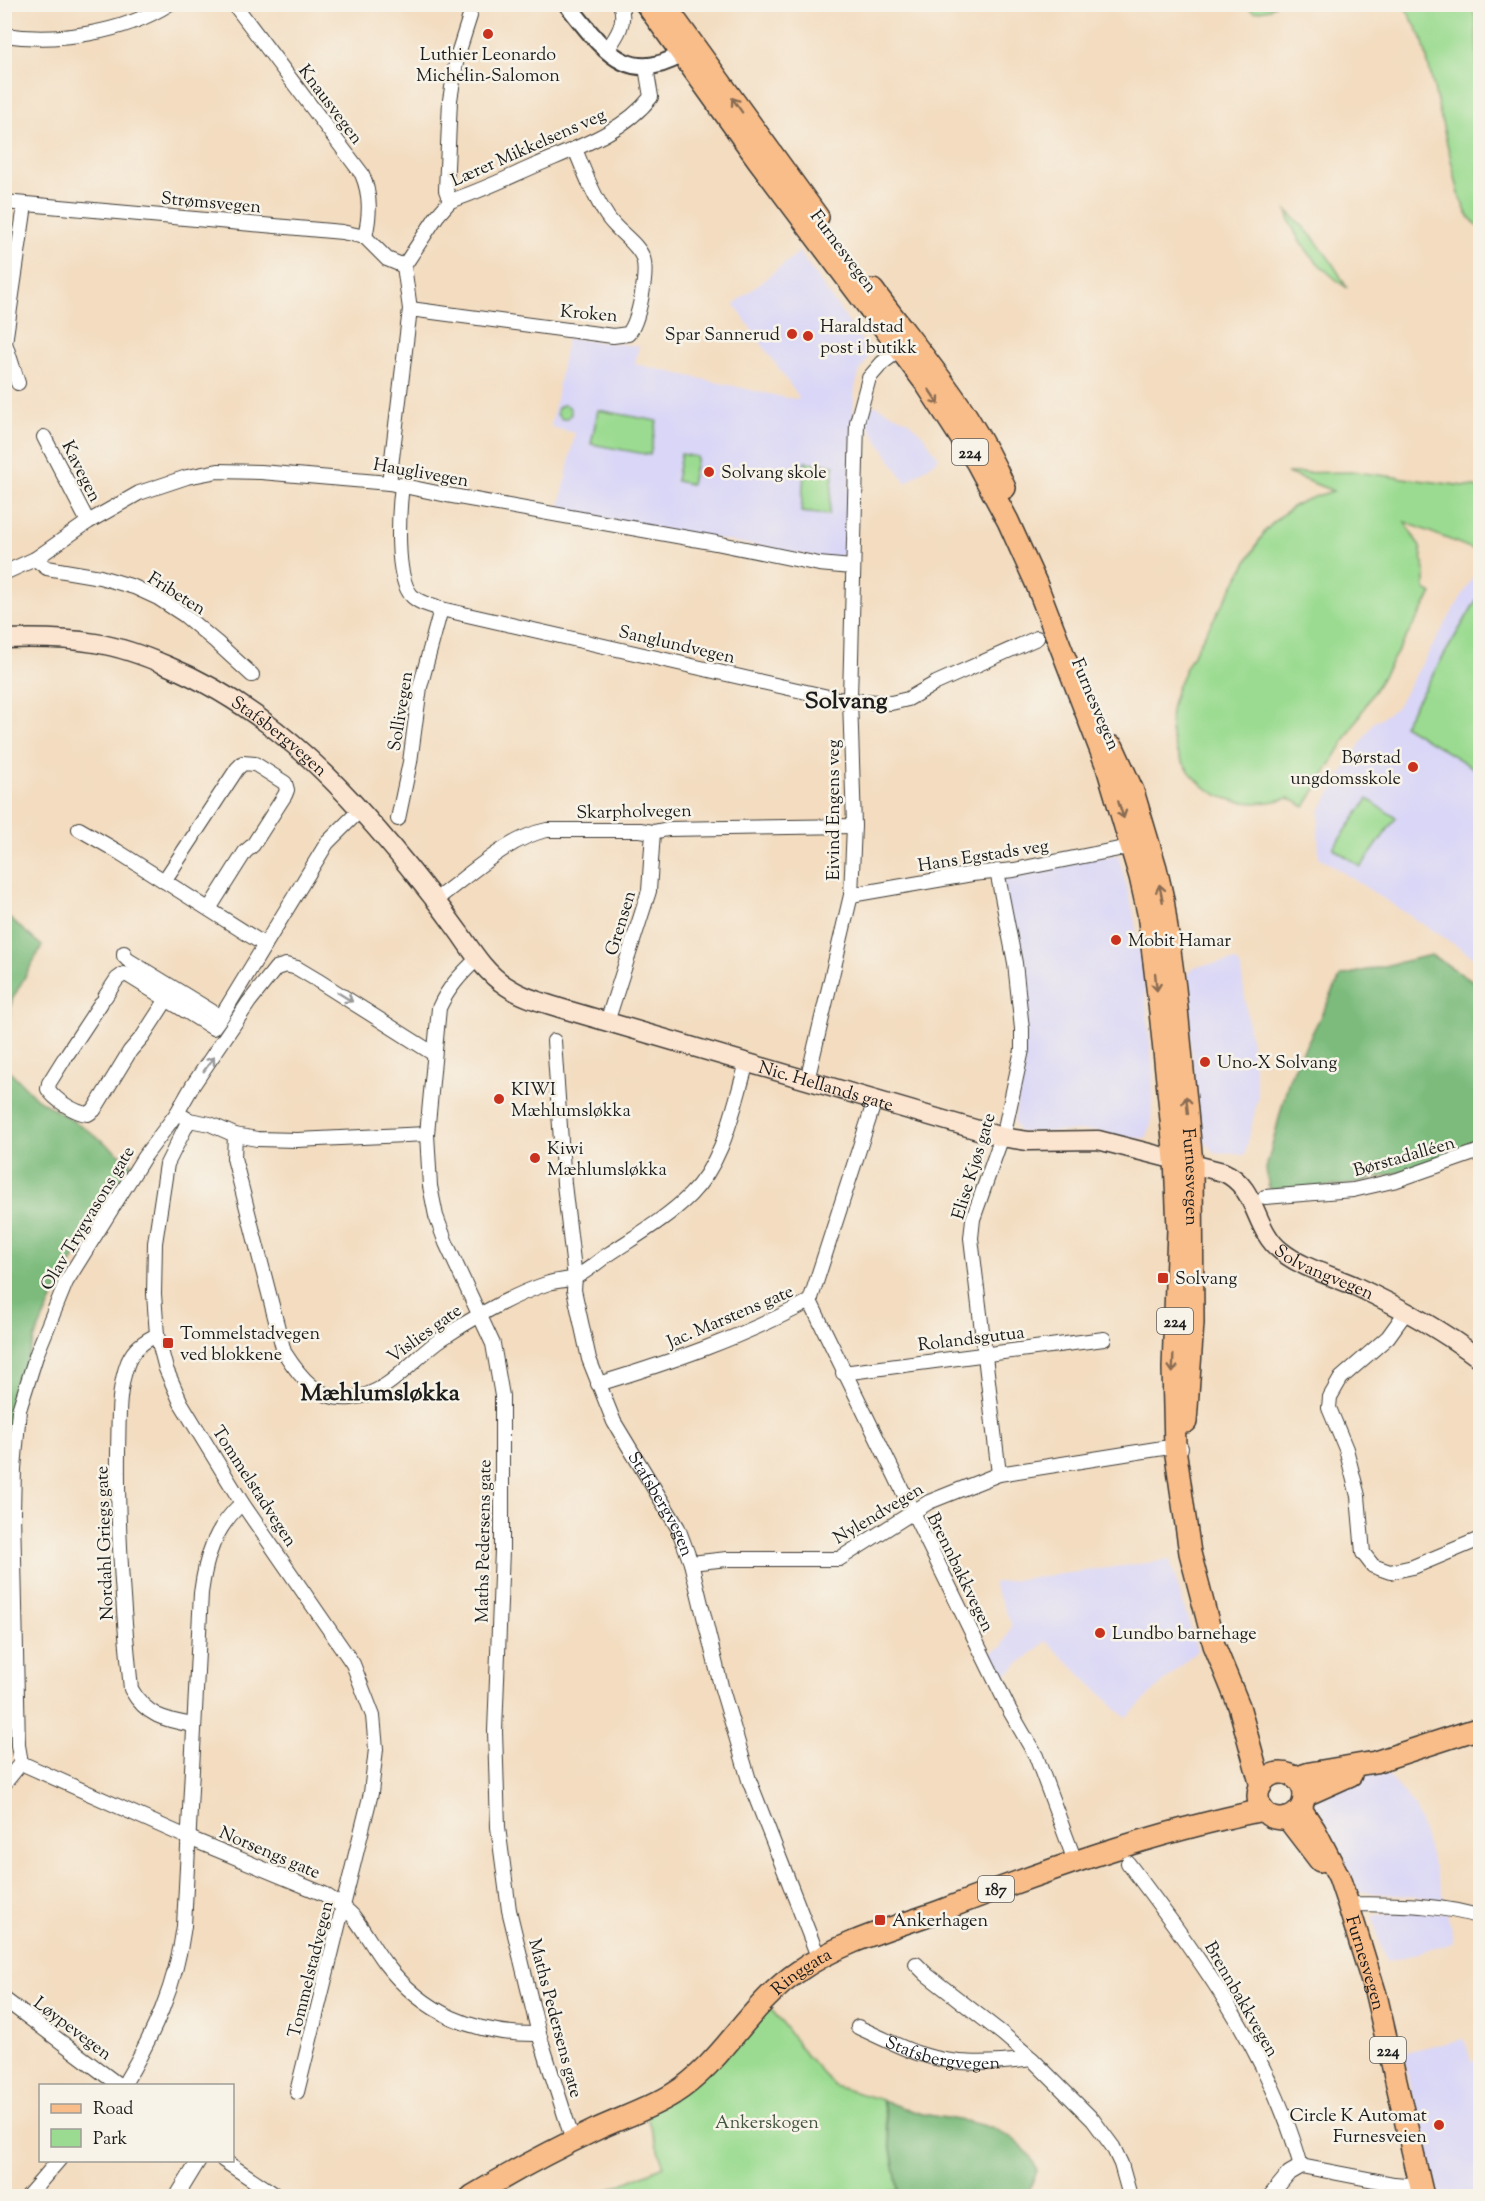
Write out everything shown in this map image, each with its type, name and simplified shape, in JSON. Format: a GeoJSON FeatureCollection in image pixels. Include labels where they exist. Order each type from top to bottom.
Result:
{"type":"FeatureCollection","features":[{"type":"Feature","properties":{"kind":"main road","name":"Furnesvegen"},"geometry":{"type":"LineString","coordinates":[[646,4],[688,50],[770,153],[906,345],[967,416],[989,454],[1017,513],[1085,682],[1133,791],[1163,899],[1175,988],[1193,1323],[1180,1448],[1190,1553],[1214,1644],[1239,1706],[1255,1757],[1261,1796]]}},
{"type":"Feature","properties":{"kind":"main road","name":"224"},"geometry":{"type":"LineString","coordinates":[[664,4],[688,50]]}},
{"type":"Feature","properties":{"kind":"main road","name":"Stafsbergvegen"},"geometry":{"type":"LineString","coordinates":[[4,639],[47,638],[97,643],[123,649],[158,661],[225,693],[278,730],[307,755],[361,809],[435,900],[477,959]]}},
{"type":"Feature","properties":{"kind":"main road","name":"Nic. Hellands gate"},"geometry":{"type":"LineString","coordinates":[[477,959],[493,976],[516,992],[534,1000],[1002,1137],[1022,1140],[1098,1140],[1184,1161]]}},
{"type":"Feature","properties":{"kind":"main road","name":"Solvangvegen"},"geometry":{"type":"LineString","coordinates":[[1184,1161],[1223,1172],[1237,1179],[1251,1199],[1264,1231],[1272,1243],[1287,1256],[1406,1312],[1480,1359]]}},
{"type":"Feature","properties":{"kind":"main road","name":"Furnesvegen"},"geometry":{"type":"LineString","coordinates":[[1239,1706],[1315,1830],[1339,1877],[1376,1995],[1421,2189]]}},
{"type":"Feature","properties":{"kind":"main road"},"geometry":{"type":"LineString","coordinates":[[1294,1795],[1270,1777],[1261,1796],[1274,1818],[1294,1795],[1375,1762],[1480,1728]]}},
{"type":"Feature","properties":{"kind":"main road","name":"Ringgata"},"geometry":{"type":"LineString","coordinates":[[472,2196],[529,2162],[672,2095],[704,2070],[783,1983],[819,1959],[883,1932],[1075,1861],[1177,1829],[1261,1796]]}},
{"type":"Feature","properties":{"kind":"street"},"geometry":{"type":"LineString","coordinates":[[4,35],[50,37],[98,31],[131,23],[169,4]]}},
{"type":"Feature","properties":{"kind":"street","name":"Knausvegen"},"geometry":{"type":"LineString","coordinates":[[234,4],[362,174],[369,200],[369,219],[365,237]]}},
{"type":"Feature","properties":{"kind":"street"},"geometry":{"type":"LineString","coordinates":[[567,4],[607,50],[633,66],[646,68],[667,63],[688,50]]}},
{"type":"Feature","properties":{"kind":"street"},"geometry":{"type":"LineString","coordinates":[[607,50],[622,24],[623,13],[620,4]]}},
{"type":"Feature","properties":{"kind":"street"},"geometry":{"type":"LineString","coordinates":[[365,237],[387,259],[404,266],[424,234],[450,201],[446,190],[450,100],[458,57],[470,16]]}},
{"type":"Feature","properties":{"kind":"street","name":"Lærer Mikkelsens veg"},"geometry":{"type":"LineString","coordinates":[[450,201],[476,192],[609,132],[643,108],[651,97],[646,68]]}},
{"type":"Feature","properties":{"kind":"street","name":"Kroken"},"geometry":{"type":"LineString","coordinates":[[410,309],[613,336],[628,334],[635,325],[645,265],[642,255],[607,217],[574,148]]}},
{"type":"Feature","properties":{"kind":"street","name":"Strømsvegen"},"geometry":{"type":"LineString","coordinates":[[4,202],[293,226],[365,237]]}},
{"type":"Feature","properties":{"kind":"street"},"geometry":{"type":"LineString","coordinates":[[18,382],[4,343],[25,205]]}},
{"type":"Feature","properties":{"kind":"street","name":"Sanglundvegen"},"geometry":{"type":"LineString","coordinates":[[404,266],[410,309],[396,484],[400,555],[406,588],[413,598],[441,609],[837,699],[850,698],[891,703],[908,699],[936,683],[1037,638]]}},
{"type":"Feature","properties":{"kind":"street","name":"Eivind Engens veg"},"geometry":{"type":"LineString","coordinates":[[807,1081],[851,895],[854,826],[850,698],[856,422],[869,378],[882,363],[906,345]]}},
{"type":"Feature","properties":{"kind":"street","name":"Kavegen"},"geometry":{"type":"LineString","coordinates":[[44,436],[88,522]]}},
{"type":"Feature","properties":{"kind":"street","name":"Hauglivegen"},"geometry":{"type":"LineString","coordinates":[[4,573],[35,559],[88,522],[139,493],[205,473],[261,472],[396,484],[819,564],[852,567]]}},
{"type":"Feature","properties":{"kind":"street","name":"Fribeten"},"geometry":{"type":"LineString","coordinates":[[35,559],[46,568],[100,577],[134,587],[158,598],[208,635],[252,675]]}},
{"type":"Feature","properties":{"kind":"street","name":"Sollivegen"},"geometry":{"type":"LineString","coordinates":[[398,819],[410,762],[420,687],[441,609]]}},
{"type":"Feature","properties":{"kind":"street"},"geometry":{"type":"LineString","coordinates":[[164,881],[237,769],[243,762],[255,764],[285,783],[287,790],[209,909]]}},
{"type":"Feature","properties":{"kind":"street"},"geometry":{"type":"LineString","coordinates":[[167,999],[143,1036],[130,1051],[94,1110],[88,1114],[81,1114],[52,1095],[48,1089],[49,1083],[117,979],[124,974],[167,999],[213,1028],[327,843],[361,809]]}},
{"type":"Feature","properties":{"kind":"street","name":"Skarpholvegen"},"geometry":{"type":"LineString","coordinates":[[435,900],[514,842],[547,830],[653,832],[854,826]]}},
{"type":"Feature","properties":{"kind":"street"},"geometry":{"type":"LineString","coordinates":[[79,829],[265,945]]}},
{"type":"Feature","properties":{"kind":"street","name":"Grensen"},"geometry":{"type":"LineString","coordinates":[[607,1022],[649,891],[653,832]]}},
{"type":"Feature","properties":{"kind":"street","name":"Hans Egstads veg"},"geometry":{"type":"LineString","coordinates":[[851,895],[1085,857],[1119,849]]}},
{"type":"Feature","properties":{"kind":"street","name":"Elise Kjøs gate"},"geometry":{"type":"LineString","coordinates":[[997,872],[1015,963],[1022,1050],[1002,1137],[973,1219],[971,1238],[999,1474]]}},
{"type":"Feature","properties":{"kind":"street"},"geometry":{"type":"LineString","coordinates":[[124,953],[128,960],[221,1017]]}},
{"type":"Feature","properties":{"kind":"street","name":"Maths Pedersens gate"},"geometry":{"type":"LineString","coordinates":[[477,959],[459,976],[439,1008],[427,1134],[430,1186],[436,1216],[446,1243],[493,1344],[501,1396],[502,1550],[495,1731],[498,1827],[509,1910],[539,2034],[573,2141]]}},
{"type":"Feature","properties":{"kind":"street"},"geometry":{"type":"LineString","coordinates":[[427,1134],[297,1140],[257,1139],[235,1135],[210,1124],[183,1117],[193,1085],[249,1002],[276,968],[286,965],[303,972],[434,1053]]}},
{"type":"Feature","properties":{"kind":"street","name":"Stafsbergvegen"},"geometry":{"type":"LineString","coordinates":[[554,1041],[564,1184],[575,1278],[574,1290],[584,1337],[598,1384],[614,1422],[678,1528],[691,1563],[721,1686],[749,1780],[819,1959]]}},
{"type":"Feature","properties":{"kind":"street","name":"Vislies gate"},"geometry":{"type":"LineString","coordinates":[[235,1135],[234,1158],[284,1352],[309,1384],[324,1394],[338,1398],[365,1396],[376,1391],[407,1368],[441,1339],[479,1315],[549,1283],[575,1278],[691,1194],[722,1148],[747,1063]]}},
{"type":"Feature","properties":{"kind":"street","name":"Jac. Marstens gate"},"geometry":{"type":"LineString","coordinates":[[598,1384],[650,1369],[729,1340],[810,1302],[875,1100]]}},
{"type":"Feature","properties":{"kind":"street","name":"Tommelstadvegen"},"geometry":{"type":"LineString","coordinates":[[183,1117],[167,1164],[155,1243],[154,1294],[158,1335],[166,1369],[182,1403],[242,1503],[352,1664],[373,1716],[376,1749],[371,1793],[297,2092]]}},
{"type":"Feature","properties":{"kind":"street","name":"Olav Trygvasons gate"},"geometry":{"type":"LineString","coordinates":[[21,1763],[18,1745],[13,1512],[14,1469],[20,1410],[37,1353],[66,1282],[144,1156],[183,1117]]}},
{"type":"Feature","properties":{"kind":"street","name":"Børstadalléen"},"geometry":{"type":"LineString","coordinates":[[1265,1197],[1353,1190],[1397,1180],[1480,1151]]}},
{"type":"Feature","properties":{"kind":"street","name":"Brennbakkvegen"},"geometry":{"type":"LineString","coordinates":[[810,1302],[1010,1711],[1036,1756],[1075,1861]]}},
{"type":"Feature","properties":{"kind":"street"},"geometry":{"type":"LineString","coordinates":[[1406,1312],[1388,1336],[1341,1378],[1330,1397],[1329,1408],[1346,1449],[1358,1497],[1363,1553],[1373,1566],[1390,1572],[1413,1568],[1480,1539]]}},
{"type":"Feature","properties":{"kind":"street","name":"Nordahl Griegs gate"},"geometry":{"type":"LineString","coordinates":[[158,1335],[145,1341],[135,1350],[129,1360],[119,1402],[118,1488],[122,1600],[131,1689],[138,1702],[159,1717],[193,1725]]}},
{"type":"Feature","properties":{"kind":"street","name":"Rolandsgutua"},"geometry":{"type":"LineString","coordinates":[[843,1372],[1104,1339]]}},
{"type":"Feature","properties":{"kind":"street","name":"Nylendvegen"},"geometry":{"type":"LineString","coordinates":[[691,1563],[727,1559],[839,1559],[911,1512],[957,1490],[999,1474],[1180,1448]]}},
{"type":"Feature","properties":{"kind":"street"},"geometry":{"type":"LineString","coordinates":[[122,2084],[164,2010],[176,1973],[184,1926],[200,1604],[205,1564],[211,1545],[222,1527],[242,1503]]}},
{"type":"Feature","properties":{"kind":"street"},"geometry":{"type":"LineString","coordinates":[[4,1784],[21,1763]]}},
{"type":"Feature","properties":{"kind":"street","name":"Norsengs gate"},"geometry":{"type":"LineString","coordinates":[[21,1763],[189,1838],[315,1890],[344,1907],[384,1962],[405,1985],[432,2007],[466,2025],[510,2035],[539,2034]]}},
{"type":"Feature","properties":{"kind":"street","name":"Brennbakkvegen"},"geometry":{"type":"LineString","coordinates":[[1128,1863],[1189,1944],[1242,2028],[1274,2091],[1295,2142],[1301,2166]]}},
{"type":"Feature","properties":{"kind":"street"},"geometry":{"type":"LineString","coordinates":[[1348,1905],[1418,1905],[1449,1908],[1480,1917]]}},
{"type":"Feature","properties":{"kind":"street","name":"Stafsbergvegen"},"geometry":{"type":"LineString","coordinates":[[916,1964],[1032,2059],[1093,2120],[1113,2147],[1121,2164],[1130,2196]]}},
{"type":"Feature","properties":{"kind":"street","name":"Løypevegen"},"geometry":{"type":"LineString","coordinates":[[4,1998],[120,2084]]}},
{"type":"Feature","properties":{"kind":"street","name":"Stafsbergvegen"},"geometry":{"type":"LineString","coordinates":[[858,2027],[907,2049],[936,2058],[993,2064],[1032,2059]]}},
{"type":"Feature","properties":{"kind":"street"},"geometry":{"type":"LineString","coordinates":[[27,2196],[57,2162]]}},
{"type":"Feature","properties":{"kind":"street"},"geometry":{"type":"LineString","coordinates":[[177,2196],[198,2162]]}},
{"type":"Feature","properties":{"kind":"street"},"geometry":{"type":"LineString","coordinates":[[226,2162],[277,2196]]}},
{"type":"Feature","properties":{"kind":"street"},"geometry":{"type":"LineString","coordinates":[[1270,2196],[1289,2173],[1301,2166],[1421,2189]]}},
{"type":"Feature","properties":{"kind":"shaded area","name":"Solvang skole"},"geometry":{"type":"Polygon","coordinates":[[[799,252],[871,354],[860,371],[855,387],[847,553],[836,559],[830,559],[559,511],[575,433],[551,427],[567,338],[639,346],[635,364],[800,399],[734,304],[799,252]]]}},
{"type":"Feature","properties":{"kind":"shaded area"},"geometry":{"type":"Polygon","coordinates":[[[865,406],[877,406],[908,421],[923,435],[939,458],[906,483],[867,424],[860,425],[865,406]]]}},
{"type":"Feature","properties":{"kind":"shaded area","name":"Børstad ungdomsskole"},"geometry":{"type":"Polygon","coordinates":[[[1480,565],[1480,961],[1319,857],[1318,834],[1320,810],[1373,723],[1396,708],[1480,565]]]}},
{"type":"Feature","properties":{"kind":"shaded area"},"geometry":{"type":"Polygon","coordinates":[[[1118,854],[1133,910],[1143,970],[1153,1072],[1151,1126],[1146,1138],[1129,1138],[1096,1131],[1018,1132],[1014,1120],[1024,1067],[1003,875],[1118,854]]]}},
{"type":"Feature","properties":{"kind":"shaded area"},"geometry":{"type":"Polygon","coordinates":[[[1235,961],[1241,969],[1258,1097],[1245,1155],[1214,1152],[1202,1139],[1199,1130],[1184,980],[1191,969],[1197,966],[1235,961]]]}},
{"type":"Feature","properties":{"kind":"shaded area","name":"Lundbo barnehage"},"geometry":{"type":"Polygon","coordinates":[[[1170,1560],[1197,1650],[1126,1718],[1046,1641],[1001,1679],[989,1654],[1002,1647],[1012,1625],[992,1583],[1170,1560]]]}},
{"type":"Feature","properties":{"kind":"shaded area"},"geometry":{"type":"Polygon","coordinates":[[[1369,1751],[1415,1807],[1444,1899],[1359,1892],[1318,1816],[1306,1773],[1369,1751]]]}},
{"type":"Feature","properties":{"kind":"shaded area"},"geometry":{"type":"Polygon","coordinates":[[[1418,1910],[1447,1913],[1454,1943],[1386,1962],[1372,1916],[1418,1910]]]}},
{"type":"Feature","properties":{"kind":"shaded area"},"geometry":{"type":"Polygon","coordinates":[[[1465,2039],[1471,2062],[1480,2060],[1480,2196],[1436,2196],[1403,2052],[1465,2039]]]}},
{"type":"Feature","properties":{"kind":"green space"},"geometry":{"type":"Polygon","coordinates":[[[1244,5],[1275,5],[1270,9],[1254,12],[1244,5]]]}},
{"type":"Feature","properties":{"kind":"green space"},"geometry":{"type":"Polygon","coordinates":[[[1404,5],[1471,5],[1476,20],[1478,88],[1476,111],[1480,131],[1480,229],[1467,214],[1460,198],[1422,38],[1404,5]]]}},
{"type":"Feature","properties":{"kind":"green space"},"geometry":{"type":"Polygon","coordinates":[[[1287,211],[1320,246],[1347,288],[1327,272],[1302,245],[1287,211]]]}},
{"type":"Feature","properties":{"kind":"green space"},"geometry":{"type":"Polygon","coordinates":[[[561,405],[567,405],[571,412],[567,419],[561,419],[557,415],[557,409],[561,405]]]}},
{"type":"Feature","properties":{"kind":"green space"},"geometry":{"type":"Polygon","coordinates":[[[598,410],[657,421],[650,455],[591,444],[598,410]]]}},
{"type":"Feature","properties":{"kind":"green space"},"geometry":{"type":"Polygon","coordinates":[[[681,454],[697,457],[691,484],[676,481],[681,454]]]}},
{"type":"Feature","properties":{"kind":"green space"},"geometry":{"type":"Polygon","coordinates":[[[805,462],[834,465],[829,515],[801,512],[805,462]]]}},
{"type":"Feature","properties":{"kind":"green space"},"geometry":{"type":"Polygon","coordinates":[[[1356,472],[1480,488],[1480,552],[1405,522],[1420,547],[1425,570],[1425,590],[1432,594],[1305,807],[1289,798],[1254,803],[1219,796],[1199,782],[1182,762],[1173,741],[1170,721],[1179,682],[1265,531],[1281,515],[1296,505],[1333,491],[1287,473],[1356,472]]]}},
{"type":"Feature","properties":{"kind":"green space"},"geometry":{"type":"Polygon","coordinates":[[[1480,594],[1480,772],[1403,725],[1480,594]]]}},
{"type":"Feature","properties":{"kind":"green space"},"geometry":{"type":"Polygon","coordinates":[[[1368,799],[1396,818],[1361,867],[1333,848],[1368,799]]]}},
{"type":"Feature","properties":{"kind":"green space"},"geometry":{"type":"Polygon","coordinates":[[[7,916],[42,946],[12,1000],[5,1047],[4,917],[7,916]]]}},
{"type":"Feature","properties":{"kind":"green space"},"geometry":{"type":"Polygon","coordinates":[[[1431,955],[1480,985],[1480,1144],[1403,1172],[1346,1185],[1269,1190],[1266,1169],[1289,1079],[1341,976],[1431,955]]]}},
{"type":"Feature","properties":{"kind":"green space"},"geometry":{"type":"Polygon","coordinates":[[[4,1065],[37,1099],[82,1126],[132,1163],[86,1237],[45,1314],[24,1368],[18,1391],[10,1438],[9,1462],[11,1741],[8,1766],[5,1771],[4,1065]]]}},
{"type":"Feature","properties":{"kind":"green space","name":"Ankerskogen"},"geometry":{"type":"Polygon","coordinates":[[[769,2006],[806,2055],[834,2086],[882,2100],[898,2190],[868,2196],[613,2196],[608,2190],[664,2166],[646,2115],[769,2006]]]}},
{"type":"Feature","properties":{"kind":"green space"},"geometry":{"type":"Polygon","coordinates":[[[883,2101],[918,2113],[973,2123],[1004,2133],[1028,2154],[1037,2170],[1027,2196],[887,2196],[899,2194],[883,2101]]]}},
{"type":"Feature","properties":{"kind":"place","name":"Luthier Leonardo Michelin-Salomon"},"geometry":{"type":"Point","coordinates":[488,34]}},
{"type":"Feature","properties":{"kind":"place","name":"Spar Sannerud"},"geometry":{"type":"Point","coordinates":[792,334]}},
{"type":"Feature","properties":{"kind":"place","name":"Haraldstad post i butikk"},"geometry":{"type":"Point","coordinates":[808,336]}},
{"type":"Feature","properties":{"kind":"place","name":"Solvang skole"},"geometry":{"type":"Point","coordinates":[709,472]}},
{"type":"Feature","properties":{"kind":"place","name":"Børstad ungdomsskole"},"geometry":{"type":"Point","coordinates":[1413,767]}},
{"type":"Feature","properties":{"kind":"place","name":"Mobit Hamar"},"geometry":{"type":"Point","coordinates":[1116,940]}},
{"type":"Feature","properties":{"kind":"place","name":"Uno-X Solvang"},"geometry":{"type":"Point","coordinates":[1205,1062]}},
{"type":"Feature","properties":{"kind":"place","name":"KIWI Mæhlumsløkka"},"geometry":{"type":"Point","coordinates":[499,1099]}},
{"type":"Feature","properties":{"kind":"place","name":"Kiwi Mæhlumsløkka"},"geometry":{"type":"Point","coordinates":[535,1158]}},
{"type":"Feature","properties":{"kind":"place","name":"Solvang"},"geometry":{"type":"Point","coordinates":[1163,1278]}},
{"type":"Feature","properties":{"kind":"place","name":"Tommelstadvegen ved blokkene"},"geometry":{"type":"Point","coordinates":[168,1343]}},
{"type":"Feature","properties":{"kind":"place","name":"Lundbo barnehage"},"geometry":{"type":"Point","coordinates":[1100,1633]}},
{"type":"Feature","properties":{"kind":"place","name":"Ankerhagen"},"geometry":{"type":"Point","coordinates":[880,1920]}},
{"type":"Feature","properties":{"kind":"place","name":"Circle K Automat Furnesveien"},"geometry":{"type":"Point","coordinates":[1439,2125]}},
{"type":"Feature","properties":{"kind":"district","name":"Solvang"},"geometry":{"type":"Point","coordinates":[846,700]}},
{"type":"Feature","properties":{"kind":"district","name":"Mæhlumsløkka"},"geometry":{"type":"Point","coordinates":[380,1392]}}]}
